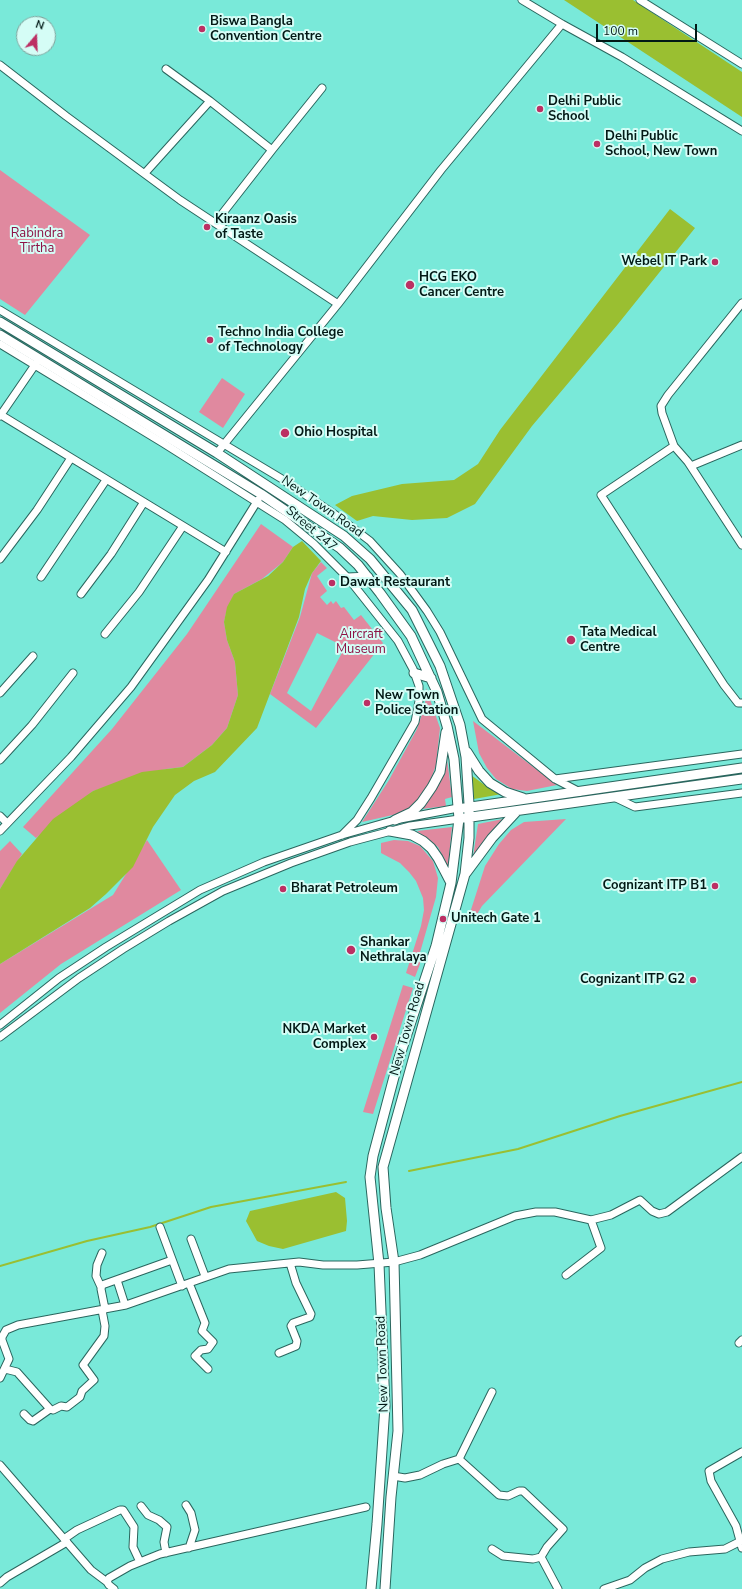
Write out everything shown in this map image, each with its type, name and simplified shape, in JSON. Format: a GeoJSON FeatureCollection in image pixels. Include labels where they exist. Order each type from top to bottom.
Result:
{"type":"FeatureCollection","features":[{"type":"Feature","properties":{"kind":"main road","name":"New Town Road"},"geometry":{"type":"LineString","coordinates":[[0,322],[217,453],[330,525],[344,536],[375,564],[412,610],[440,666],[460,725],[465,749],[469,807],[469,838],[465,874],[383,1167],[386,1208],[394,1262],[398,1432],[393,1476],[385,1589]]}},
{"type":"Feature","properties":{"kind":"main road","name":"New Town Road"},"geometry":{"type":"LineString","coordinates":[[0,334],[37,362],[258,498],[331,541],[358,565],[368,577],[410,636],[431,678],[447,726],[454,759],[459,819],[451,883],[436,946],[399,1058],[373,1156],[370,1177],[379,1264],[385,1406],[378,1524],[371,1589]]}},
{"type":"Feature","properties":{"kind":"main road"},"geometry":{"type":"LineString","coordinates":[[348,578],[368,577]]}},
{"type":"Feature","properties":{"kind":"main road"},"geometry":{"type":"LineString","coordinates":[[414,672],[431,678]]}},
{"type":"Feature","properties":{"kind":"main road"},"geometry":{"type":"LineString","coordinates":[[395,820],[412,812],[421,803],[432,787],[440,772],[447,726]]}},
{"type":"Feature","properties":{"kind":"main road"},"geometry":{"type":"LineString","coordinates":[[465,749],[479,771],[490,783],[505,792],[528,799]]}},
{"type":"Feature","properties":{"kind":"main road"},"geometry":{"type":"LineString","coordinates":[[458,808],[581,792],[742,768]]}},
{"type":"Feature","properties":{"kind":"main road"},"geometry":{"type":"LineString","coordinates":[[459,819],[742,779]]}},
{"type":"Feature","properties":{"kind":"main road"},"geometry":{"type":"LineString","coordinates":[[465,874],[492,838],[517,811]]}},
{"type":"Feature","properties":{"kind":"main road"},"geometry":{"type":"LineString","coordinates":[[390,831],[412,835],[427,844],[438,858],[451,883]]}},
{"type":"Feature","properties":{"kind":"street"},"geometry":{"type":"LineString","coordinates":[[522,0],[622,57],[742,131]]}},
{"type":"Feature","properties":{"kind":"street"},"geometry":{"type":"LineString","coordinates":[[640,0],[742,64]]}},
{"type":"Feature","properties":{"kind":"street"},"geometry":{"type":"LineString","coordinates":[[217,453],[338,304],[437,175],[562,24]]}},
{"type":"Feature","properties":{"kind":"street"},"geometry":{"type":"LineString","coordinates":[[0,65],[180,200],[338,304]]}},
{"type":"Feature","properties":{"kind":"street"},"geometry":{"type":"LineString","coordinates":[[166,69],[272,150]]}},
{"type":"Feature","properties":{"kind":"street"},"geometry":{"type":"LineString","coordinates":[[215,223],[322,88]]}},
{"type":"Feature","properties":{"kind":"street"},"geometry":{"type":"LineString","coordinates":[[145,173],[210,102]]}},
{"type":"Feature","properties":{"kind":"street"},"geometry":{"type":"LineString","coordinates":[[742,303],[668,395],[661,406],[662,413],[674,446],[691,466],[742,545]]}},
{"type":"Feature","properties":{"kind":"street"},"geometry":{"type":"LineString","coordinates":[[0,310],[223,444],[355,528],[385,555],[411,588],[436,626],[482,719],[555,779],[581,792]]}},
{"type":"Feature","properties":{"kind":"street"},"geometry":{"type":"LineString","coordinates":[[0,344],[37,362],[0,415],[226,552]]}},
{"type":"Feature","properties":{"kind":"street"},"geometry":{"type":"LineString","coordinates":[[691,466],[742,445]]}},
{"type":"Feature","properties":{"kind":"street"},"geometry":{"type":"LineString","coordinates":[[674,446],[601,495],[724,685],[738,703],[742,703]]}},
{"type":"Feature","properties":{"kind":"street"},"geometry":{"type":"LineString","coordinates":[[0,559],[37,510],[72,458]]}},
{"type":"Feature","properties":{"kind":"street"},"geometry":{"type":"LineString","coordinates":[[41,577],[106,480]]}},
{"type":"Feature","properties":{"kind":"street"},"geometry":{"type":"LineString","coordinates":[[0,831],[71,757],[131,687],[208,580],[258,498]]}},
{"type":"Feature","properties":{"kind":"street","name":"Street 247"},"geometry":{"type":"LineString","coordinates":[[258,498],[299,531],[348,578],[398,641],[414,672],[418,686],[419,701],[415,722],[357,820],[342,835]]}},
{"type":"Feature","properties":{"kind":"street"},"geometry":{"type":"LineString","coordinates":[[81,594],[111,554],[144,502]]}},
{"type":"Feature","properties":{"kind":"street"},"geometry":{"type":"LineString","coordinates":[[105,634],[138,592],[183,526]]}},
{"type":"Feature","properties":{"kind":"street"},"geometry":{"type":"LineString","coordinates":[[0,693],[33,656]]}},
{"type":"Feature","properties":{"kind":"street"},"geometry":{"type":"LineString","coordinates":[[0,760],[32,725],[74,673]]}},
{"type":"Feature","properties":{"kind":"street"},"geometry":{"type":"LineString","coordinates":[[555,779],[742,754]]}},
{"type":"Feature","properties":{"kind":"street"},"geometry":{"type":"LineString","coordinates":[[614,797],[635,807],[742,793]]}},
{"type":"Feature","properties":{"kind":"street"},"geometry":{"type":"LineString","coordinates":[[0,1025],[59,978],[200,890],[264,862],[342,835],[395,820],[458,808]]}},
{"type":"Feature","properties":{"kind":"street"},"geometry":{"type":"LineString","coordinates":[[0,816],[7,824]]}},
{"type":"Feature","properties":{"kind":"street"},"geometry":{"type":"LineString","coordinates":[[0,1037],[79,978],[123,949],[205,900],[291,862],[350,842],[410,826],[459,819]]}},
{"type":"Feature","properties":{"kind":"street"},"geometry":{"type":"LineString","coordinates":[[200,890],[205,900]]}},
{"type":"Feature","properties":{"kind":"street"},"geometry":{"type":"LineString","coordinates":[[0,1378],[9,1359],[2,1340],[6,1330],[18,1325],[125,1305],[205,1276],[230,1269],[300,1262],[323,1265],[379,1264],[394,1262],[420,1255],[515,1216],[536,1212],[555,1212],[591,1220],[611,1215],[640,1200],[656,1213],[667,1212],[742,1157]]}},
{"type":"Feature","properties":{"kind":"street"},"geometry":{"type":"LineString","coordinates":[[566,1275],[601,1248],[591,1220]]}},
{"type":"Feature","properties":{"kind":"street"},"geometry":{"type":"LineString","coordinates":[[160,1227],[172,1260],[205,1323],[202,1331],[213,1342],[208,1350],[201,1350],[195,1356],[208,1369]]}},
{"type":"Feature","properties":{"kind":"street"},"geometry":{"type":"LineString","coordinates":[[191,1240],[205,1276]]}},
{"type":"Feature","properties":{"kind":"street"},"geometry":{"type":"LineString","coordinates":[[24,1414],[33,1421],[50,1409],[53,1410],[62,1406],[67,1407],[80,1397],[82,1391],[94,1380],[83,1365],[104,1336],[105,1326],[101,1287],[96,1276],[97,1265],[102,1253]]}},
{"type":"Feature","properties":{"kind":"street"},"geometry":{"type":"LineString","coordinates":[[101,1287],[172,1260]]}},
{"type":"Feature","properties":{"kind":"street"},"geometry":{"type":"LineString","coordinates":[[279,1353],[296,1346],[297,1341],[291,1326],[292,1323],[310,1317],[311,1314],[296,1282],[290,1263]]}},
{"type":"Feature","properties":{"kind":"street"},"geometry":{"type":"LineString","coordinates":[[117,1280],[125,1305]]}},
{"type":"Feature","properties":{"kind":"street"},"geometry":{"type":"LineString","coordinates":[[6,1368],[17,1372],[50,1409]]}},
{"type":"Feature","properties":{"kind":"street"},"geometry":{"type":"LineString","coordinates":[[459,1459],[492,1392]]}},
{"type":"Feature","properties":{"kind":"street"},"geometry":{"type":"LineString","coordinates":[[604,1589],[630,1580],[645,1568],[662,1560],[689,1552],[725,1549],[741,1545],[736,1526],[711,1481],[709,1472],[742,1452]]}},
{"type":"Feature","properties":{"kind":"street"},"geometry":{"type":"LineString","coordinates":[[393,1476],[405,1478],[420,1475],[450,1461],[459,1459]]}},
{"type":"Feature","properties":{"kind":"street"},"geometry":{"type":"LineString","coordinates":[[459,1459],[499,1495],[508,1496],[519,1491],[523,1491],[562,1527],[562,1531],[547,1547],[541,1557],[533,1559],[503,1556],[492,1549]]}},
{"type":"Feature","properties":{"kind":"street"},"geometry":{"type":"LineString","coordinates":[[0,1465],[91,1570],[114,1589]]}},
{"type":"Feature","properties":{"kind":"street"},"geometry":{"type":"LineString","coordinates":[[186,1505],[191,1513],[195,1530],[189,1548]]}},
{"type":"Feature","properties":{"kind":"street"},"geometry":{"type":"LineString","coordinates":[[141,1506],[148,1515],[159,1520],[167,1527],[164,1542],[166,1553]]}},
{"type":"Feature","properties":{"kind":"street"},"geometry":{"type":"LineString","coordinates":[[107,1582],[109,1578],[140,1562],[166,1553],[304,1520],[366,1507]]}},
{"type":"Feature","properties":{"kind":"street"},"geometry":{"type":"LineString","coordinates":[[0,1583],[7,1577],[66,1540],[77,1530],[123,1510],[134,1527],[133,1547],[140,1562]]}},
{"type":"Feature","properties":{"kind":"street"},"geometry":{"type":"LineString","coordinates":[[541,1557],[558,1589]]}},
{"type":"Feature","properties":{"kind":"green space","name":"Rabindra Tirtha"},"geometry":{"type":"Polygon","coordinates":[[[0,170],[90,235],[25,315],[0,299],[0,170]]]}},
{"type":"Feature","properties":{"kind":"green space"},"geometry":{"type":"Polygon","coordinates":[[[222,378],[245,394],[223,428],[199,412],[222,378]]]}},
{"type":"Feature","properties":{"kind":"green space"},"geometry":{"type":"Polygon","coordinates":[[[261,524],[293,547],[283,562],[262,579],[234,594],[226,613],[224,622],[227,640],[235,662],[238,695],[227,728],[212,745],[183,767],[166,769],[93,791],[36,838],[23,827],[112,729],[187,634],[261,524]]]}},
{"type":"Feature","properties":{"kind":"green space","name":"Aircraft Museum"},"geometry":{"type":"Polygon","coordinates":[[[321,562],[327,568],[317,576],[327,591],[320,597],[327,605],[331,601],[333,604],[336,601],[341,608],[344,607],[354,620],[361,615],[383,643],[316,728],[270,694],[300,617],[312,573],[321,562]],[[317,633],[287,693],[311,711],[345,647],[317,633]]]}},
{"type":"Feature","properties":{"kind":"green space"},"geometry":{"type":"Polygon","coordinates":[[[426,688],[440,728],[436,765],[430,782],[419,799],[408,809],[397,814],[362,822],[389,780],[417,729],[425,705],[426,688]]]}},
{"type":"Feature","properties":{"kind":"green space"},"geometry":{"type":"Polygon","coordinates":[[[473,721],[557,785],[527,791],[512,789],[496,779],[487,768],[479,753],[473,721]]]}},
{"type":"Feature","properties":{"kind":"green space"},"geometry":{"type":"Polygon","coordinates":[[[447,759],[452,797],[445,799],[446,806],[422,809],[422,806],[438,786],[447,759]]]}},
{"type":"Feature","properties":{"kind":"green space"},"geometry":{"type":"Polygon","coordinates":[[[508,818],[473,857],[478,824],[508,818]]]}},
{"type":"Feature","properties":{"kind":"green space"},"geometry":{"type":"Polygon","coordinates":[[[566,819],[482,906],[473,921],[469,916],[485,866],[499,844],[511,830],[524,822],[566,819]]]}},
{"type":"Feature","properties":{"kind":"green space"},"geometry":{"type":"Polygon","coordinates":[[[452,827],[448,867],[438,847],[417,831],[452,827]]]}},
{"type":"Feature","properties":{"kind":"green space"},"geometry":{"type":"Polygon","coordinates":[[[147,840],[181,890],[61,964],[0,1013],[0,964],[113,895],[147,840]]]}},
{"type":"Feature","properties":{"kind":"green space"},"geometry":{"type":"Polygon","coordinates":[[[394,840],[408,841],[420,846],[433,861],[438,878],[436,897],[419,956],[420,964],[415,977],[406,973],[421,926],[424,910],[423,898],[416,881],[409,872],[400,863],[381,853],[381,843],[394,840]]]}},
{"type":"Feature","properties":{"kind":"green space"},"geometry":{"type":"Polygon","coordinates":[[[10,841],[22,854],[0,889],[0,851],[10,841]]]}},
{"type":"Feature","properties":{"kind":"green space"},"geometry":{"type":"Polygon","coordinates":[[[403,985],[413,988],[373,1114],[363,1112],[403,985]]]}},
{"type":"Feature","properties":{"kind":"shaded area"},"geometry":{"type":"Polygon","coordinates":[[[564,0],[633,0],[742,72],[742,117],[564,0]]]}},
{"type":"Feature","properties":{"kind":"shaded area"},"geometry":{"type":"Polygon","coordinates":[[[670,209],[695,228],[618,324],[532,426],[475,504],[447,518],[412,520],[373,516],[357,521],[335,505],[352,496],[402,484],[454,480],[478,464],[500,430],[670,209]]]}},
{"type":"Feature","properties":{"kind":"shaded area"},"geometry":{"type":"Polygon","coordinates":[[[302,541],[321,561],[312,573],[305,589],[299,617],[257,728],[215,772],[194,781],[175,795],[153,827],[133,867],[106,894],[90,908],[0,964],[0,889],[17,861],[53,819],[93,791],[142,772],[183,767],[212,745],[227,728],[238,695],[235,662],[227,640],[224,622],[227,607],[234,594],[268,576],[283,562],[293,547],[302,541]]]}},
{"type":"Feature","properties":{"kind":"shaded area"},"geometry":{"type":"Polygon","coordinates":[[[471,775],[490,789],[502,794],[474,799],[471,775]]]}},
{"type":"Feature","properties":{"kind":"shaded area"},"geometry":{"type":"Polygon","coordinates":[[[336,1192],[345,1198],[347,1221],[346,1231],[283,1249],[269,1246],[257,1241],[246,1221],[250,1211],[336,1192]]]}},
{"type":"Feature","properties":{"kind":"waterway"},"geometry":{"type":"LineString","coordinates":[[409,1171],[518,1149],[620,1116],[742,1082]]}},
{"type":"Feature","properties":{"kind":"waterway"},"geometry":{"type":"LineString","coordinates":[[0,1266],[87,1241],[150,1227],[211,1207],[346,1182]]}},
{"type":"Feature","properties":{"kind":"place","name":"Biswa Bangla Convention Centre"},"geometry":{"type":"Point","coordinates":[202,29]}},
{"type":"Feature","properties":{"kind":"place","name":"Delhi Public School"},"geometry":{"type":"Point","coordinates":[540,109]}},
{"type":"Feature","properties":{"kind":"place","name":"Delhi Public School, New Town"},"geometry":{"type":"Point","coordinates":[597,144]}},
{"type":"Feature","properties":{"kind":"place","name":"Kiraanz Oasis of Taste"},"geometry":{"type":"Point","coordinates":[207,227]}},
{"type":"Feature","properties":{"kind":"place","name":"Webel IT Park"},"geometry":{"type":"Point","coordinates":[715,262]}},
{"type":"Feature","properties":{"kind":"place","name":"HCG EKO Cancer Centre"},"geometry":{"type":"Point","coordinates":[410,285]}},
{"type":"Feature","properties":{"kind":"place","name":"Techno India College of Technology"},"geometry":{"type":"Point","coordinates":[210,340]}},
{"type":"Feature","properties":{"kind":"place","name":"Ohio Hospital"},"geometry":{"type":"Point","coordinates":[285,433]}},
{"type":"Feature","properties":{"kind":"place","name":"Dawat Restaurant"},"geometry":{"type":"Point","coordinates":[332,583]}},
{"type":"Feature","properties":{"kind":"place","name":"Tata Medical Centre"},"geometry":{"type":"Point","coordinates":[571,640]}},
{"type":"Feature","properties":{"kind":"place","name":"New Town Police Station"},"geometry":{"type":"Point","coordinates":[367,703]}},
{"type":"Feature","properties":{"kind":"place","name":"Cognizant ITP B1"},"geometry":{"type":"Point","coordinates":[715,886]}},
{"type":"Feature","properties":{"kind":"place","name":"Bharat Petroleum"},"geometry":{"type":"Point","coordinates":[283,889]}},
{"type":"Feature","properties":{"kind":"place","name":"Unitech Gate 1"},"geometry":{"type":"Point","coordinates":[443,919]}},
{"type":"Feature","properties":{"kind":"place","name":"Shankar Nethralaya"},"geometry":{"type":"Point","coordinates":[351,950]}},
{"type":"Feature","properties":{"kind":"place","name":"Cognizant ITP G2"},"geometry":{"type":"Point","coordinates":[693,980]}},
{"type":"Feature","properties":{"kind":"place","name":"NKDA Market Complex"},"geometry":{"type":"Point","coordinates":[374,1037]}}]}
